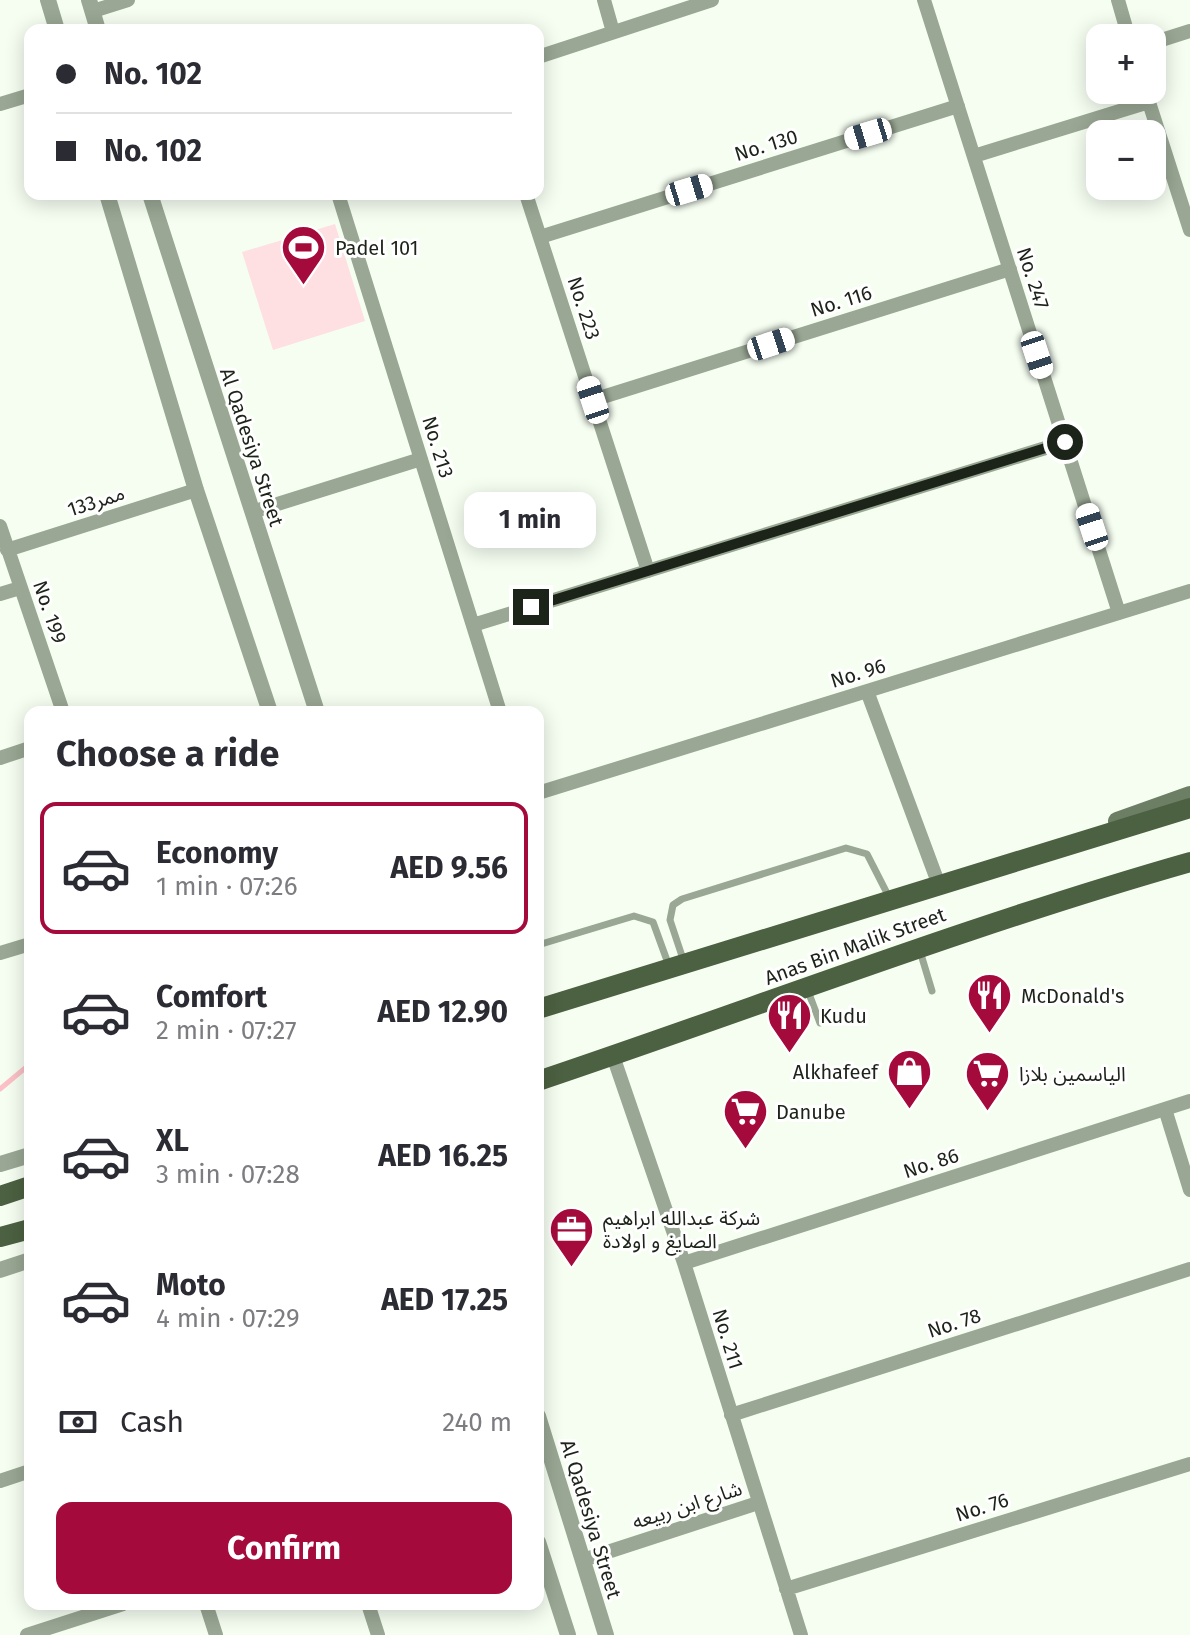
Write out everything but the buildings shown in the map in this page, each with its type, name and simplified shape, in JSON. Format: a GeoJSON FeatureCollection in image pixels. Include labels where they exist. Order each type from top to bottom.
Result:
{"type":"FeatureCollection","features":[{"type":"Feature","properties":{"kind":"main road"},"geometry":{"type":"LineString","coordinates":[[939,885],[1190,795]]}},
{"type":"Feature","properties":{"kind":"main road","name":"Anas Bin Malik Street"},"geometry":{"type":"LineString","coordinates":[[544,1007],[1190,808]]}},
{"type":"Feature","properties":{"kind":"main road","name":"Anas Bin Malik Street"},"geometry":{"type":"LineString","coordinates":[[544,1079],[807,989],[918,947],[1065,898],[1190,862]]}},
{"type":"Feature","properties":{"kind":"main road"},"geometry":{"type":"LineString","coordinates":[[0,1196],[24,1188]]}},
{"type":"Feature","properties":{"kind":"main road"},"geometry":{"type":"LineString","coordinates":[[0,1237],[24,1231]]}},
{"type":"Feature","properties":{"kind":"street"},"geometry":{"type":"LineString","coordinates":[[48,0],[55,24]]}},
{"type":"Feature","properties":{"kind":"street"},"geometry":{"type":"LineString","coordinates":[[91,6],[128,0]]}},
{"type":"Feature","properties":{"kind":"street"},"geometry":{"type":"LineString","coordinates":[[604,0],[613,32]]}},
{"type":"Feature","properties":{"kind":"street"},"geometry":{"type":"LineString","coordinates":[[544,55],[712,0]]}},
{"type":"Feature","properties":{"kind":"street","name":"No. 247"},"geometry":{"type":"LineString","coordinates":[[924,0],[1119,613]]}},
{"type":"Feature","properties":{"kind":"street"},"geometry":{"type":"LineString","coordinates":[[1118,0],[1125,24]]}},
{"type":"Feature","properties":{"kind":"street"},"geometry":{"type":"LineString","coordinates":[[1166,39],[1190,31]]}},
{"type":"Feature","properties":{"kind":"street"},"geometry":{"type":"LineString","coordinates":[[0,104],[24,97]]}},
{"type":"Feature","properties":{"kind":"street"},"geometry":{"type":"LineString","coordinates":[[974,156],[1124,104]]}},
{"type":"Feature","properties":{"kind":"street"},"geometry":{"type":"LineString","coordinates":[[1150,104],[1190,230]]}},
{"type":"Feature","properties":{"kind":"street","name":"No. 130"},"geometry":{"type":"LineString","coordinates":[[540,237],[958,106]]}},
{"type":"Feature","properties":{"kind":"street"},"geometry":{"type":"LineString","coordinates":[[109,200],[196,490],[268,706]]}},
{"type":"Feature","properties":{"kind":"street","name":"Al Qadesiya Street"},"geometry":{"type":"LineString","coordinates":[[152,200],[315,706]]}},
{"type":"Feature","properties":{"kind":"street","name":"No. 213"},"geometry":{"type":"LineString","coordinates":[[340,200],[498,706]]}},
{"type":"Feature","properties":{"kind":"street","name":"No. 223"},"geometry":{"type":"LineString","coordinates":[[528,200],[648,571]]}},
{"type":"Feature","properties":{"kind":"street","name":"No. 116"},"geometry":{"type":"LineString","coordinates":[[593,400],[1010,269]]}},
{"type":"Feature","properties":{"kind":"street"},"geometry":{"type":"LineString","coordinates":[[473,625],[1065,442]]}},
{"type":"Feature","properties":{"kind":"street"},"geometry":{"type":"LineString","coordinates":[[252,512],[421,459]]}},
{"type":"Feature","properties":{"kind":"street","name":"ممر133"},"geometry":{"type":"LineString","coordinates":[[7,550],[196,490]]}},
{"type":"Feature","properties":{"kind":"street","name":"No. 199"},"geometry":{"type":"LineString","coordinates":[[0,526],[61,706]]}},
{"type":"Feature","properties":{"kind":"street"},"geometry":{"type":"LineString","coordinates":[[0,594],[20,588]]}},
{"type":"Feature","properties":{"kind":"street","name":"No. 96"},"geometry":{"type":"LineString","coordinates":[[544,791],[1190,591]]}},
{"type":"Feature","properties":{"kind":"street"},"geometry":{"type":"LineString","coordinates":[[867,691],[939,885]]}},
{"type":"Feature","properties":{"kind":"street"},"geometry":{"type":"LineString","coordinates":[[0,758],[24,750]]}},
{"type":"Feature","properties":{"kind":"street"},"geometry":{"type":"LineString","coordinates":[[0,953],[24,946]]}},
{"type":"Feature","properties":{"kind":"street","name":"No. 211"},"geometry":{"type":"LineString","coordinates":[[613,1056],[684,1263],[801,1635]]}},
{"type":"Feature","properties":{"kind":"street","name":"No. 86"},"geometry":{"type":"LineString","coordinates":[[684,1263],[1190,1101]]}},
{"type":"Feature","properties":{"kind":"street"},"geometry":{"type":"LineString","coordinates":[[1165,1109],[1190,1190]]}},
{"type":"Feature","properties":{"kind":"street"},"geometry":{"type":"LineString","coordinates":[[0,1164],[24,1157]]}},
{"type":"Feature","properties":{"kind":"street"},"geometry":{"type":"LineString","coordinates":[[0,1270],[24,1262]]}},
{"type":"Feature","properties":{"kind":"street","name":"No. 78"},"geometry":{"type":"LineString","coordinates":[[731,1415],[1190,1269]]}},
{"type":"Feature","properties":{"kind":"street","name":"Al Qadesiya Street"},"geometry":{"type":"LineString","coordinates":[[544,1435],[606,1635]]}},
{"type":"Feature","properties":{"kind":"street","name":"No. 76"},"geometry":{"type":"LineString","coordinates":[[786,1589],[1190,1464]]}},
{"type":"Feature","properties":{"kind":"street"},"geometry":{"type":"LineString","coordinates":[[0,1481],[24,1473]]}},
{"type":"Feature","properties":{"kind":"street","name":"شارع ابن ربيعه"},"geometry":{"type":"LineString","coordinates":[[583,1560],[758,1503]]}},
{"type":"Feature","properties":{"kind":"street"},"geometry":{"type":"LineString","coordinates":[[544,1561],[568,1635]]}},
{"type":"Feature","properties":{"kind":"street"},"geometry":{"type":"LineString","coordinates":[[27,1635],[58,1630],[108,1610]]}},
{"type":"Feature","properties":{"kind":"street"},"geometry":{"type":"LineString","coordinates":[[208,1610],[216,1635]]}},
{"type":"Feature","properties":{"kind":"street"},"geometry":{"type":"LineString","coordinates":[[370,1610],[378,1635]]}},
{"type":"Feature","properties":{"kind":"lane"},"geometry":{"type":"LineString","coordinates":[[677,966],[670,920],[673,905],[682,899],[846,848],[867,854],[891,901]]}},
{"type":"Feature","properties":{"kind":"lane"},"geometry":{"type":"LineString","coordinates":[[544,943],[634,916],[642,917],[653,922],[677,966]]}},
{"type":"Feature","properties":{"kind":"lane"},"geometry":{"type":"LineString","coordinates":[[918,947],[932,991]]}},
{"type":"Feature","properties":{"kind":"lane"},"geometry":{"type":"LineString","coordinates":[[807,989],[820,1023]]}},
{"type":"Feature","properties":{"kind":"shaded area","name":"Padel 101"},"geometry":{"type":"Polygon","coordinates":[[[335,224],[365,321],[273,350],[242,252],[335,224]]]}},
{"type":"Feature","properties":{"kind":"waterway"},"geometry":{"type":"LineString","coordinates":[[0,1089],[24,1069]]}},
{"type":"Feature","properties":{"kind":"place","name":"Padel 101"},"geometry":{"type":"Point","coordinates":[304,287]}},
{"type":"Feature","properties":{"kind":"place","name":"McDonald's"},"geometry":{"type":"Point","coordinates":[990,1035]}},
{"type":"Feature","properties":{"kind":"place","name":"Kudu"},"geometry":{"type":"Point","coordinates":[789,1055]}},
{"type":"Feature","properties":{"kind":"place","name":"Alkhafeef"},"geometry":{"type":"Point","coordinates":[909,1111]}},
{"type":"Feature","properties":{"kind":"place","name":"الياسمين بلازا"},"geometry":{"type":"Point","coordinates":[988,1113]}},
{"type":"Feature","properties":{"kind":"place","name":"Danube"},"geometry":{"type":"Point","coordinates":[745,1151]}},
{"type":"Feature","properties":{"kind":"place","name":"شركة عبدالله ابراهيم الصايغ و اولادة"},"geometry":{"type":"Point","coordinates":[572,1269]}},
{"type":"Feature","properties":{"kind":"route"},"geometry":{"type":"LineString","coordinates":[[531,607],[1065,442]]}}]}
